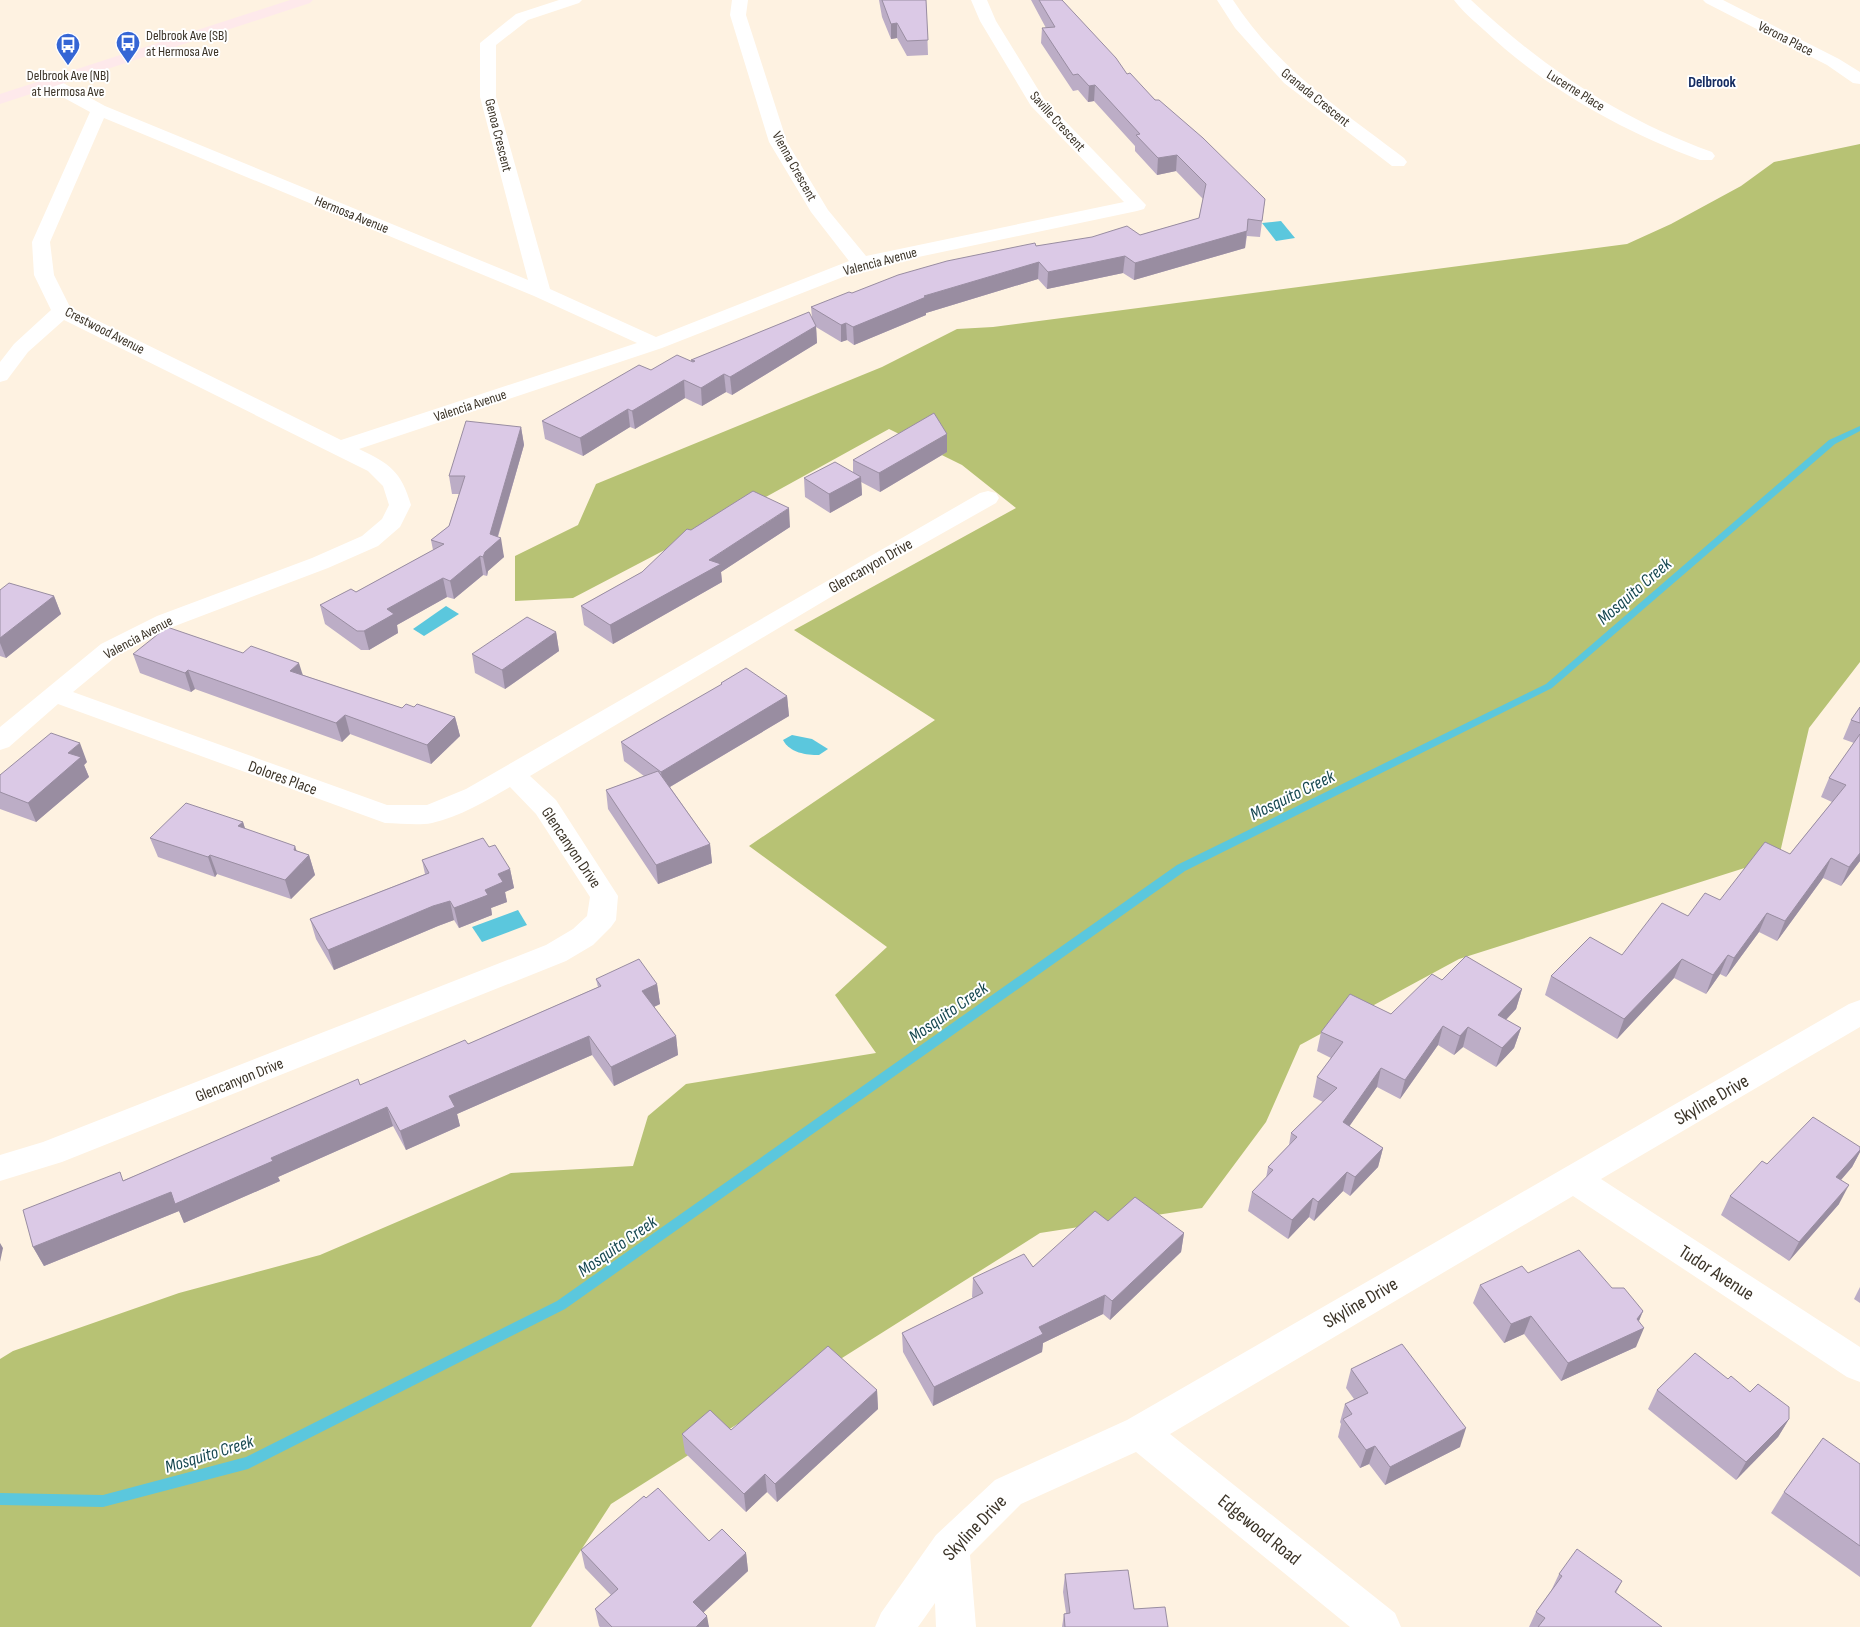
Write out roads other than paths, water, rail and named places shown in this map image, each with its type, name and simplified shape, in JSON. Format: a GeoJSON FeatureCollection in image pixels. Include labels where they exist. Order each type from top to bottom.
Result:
{"type":"FeatureCollection","features":[{"type":"Feature","properties":{"kind":"street"},"geometry":{"type":"LineString","coordinates":[[0,99],[305,0]]}},
{"type":"Feature","properties":{"kind":"street","name":"Genoa Crescent"},"geometry":{"type":"LineString","coordinates":[[541,292],[488,97],[488,43],[522,17],[574,0]]}},
{"type":"Feature","properties":{"kind":"street","name":"Vienna Crescent"},"geometry":{"type":"LineString","coordinates":[[740,0],[738,14],[778,142],[820,212],[861,263]]}},
{"type":"Feature","properties":{"kind":"street","name":"Saville Crescent"},"geometry":{"type":"LineString","coordinates":[[979,0],[988,21],[1037,102],[1137,205]]}},
{"type":"Feature","properties":{"kind":"street","name":"Granada Crescent"},"geometry":{"type":"LineString","coordinates":[[1225,0],[1241,25],[1290,79],[1398,162]]}},
{"type":"Feature","properties":{"kind":"street","name":"Lucerne Place"},"geometry":{"type":"LineString","coordinates":[[1462,0],[1514,49],[1579,95],[1674,145],[1706,156]]}},
{"type":"Feature","properties":{"kind":"street","name":"Verona Place"},"geometry":{"type":"LineString","coordinates":[[1711,0],[1833,62],[1859,79]]}},
{"type":"Feature","properties":{"kind":"street","name":"Hermosa Avenue"},"geometry":{"type":"LineString","coordinates":[[50,83],[99,110],[541,292],[655,344]]}},
{"type":"Feature","properties":{"kind":"street","name":"Crestwood Avenue"},"geometry":{"type":"LineString","coordinates":[[99,110],[41,242],[44,275],[62,311],[340,448]]}},
{"type":"Feature","properties":{"kind":"street","name":"Valencia Avenue"},"geometry":{"type":"LineString","coordinates":[[340,448],[655,344],[861,263],[1137,205]]}},
{"type":"Feature","properties":{"kind":"street"},"geometry":{"type":"LineString","coordinates":[[0,376],[21,348],[62,311]]}},
{"type":"Feature","properties":{"kind":"street","name":"Valencia Avenue"},"geometry":{"type":"LineString","coordinates":[[0,740],[110,649],[166,621],[320,563],[370,541],[392,522],[400,505],[394,484],[376,466],[340,448]]}},
{"type":"Feature","properties":{"kind":"street","name":"Glencanyon Drive"},"geometry":{"type":"LineString","coordinates":[[0,1168],[50,1153],[556,953],[582,937],[601,920],[604,896],[546,807],[512,774],[848,577],[988,498]]}},
{"type":"Feature","properties":{"kind":"street","name":"Dolores Place"},"geometry":{"type":"LineString","coordinates":[[54,694],[385,814],[430,814],[476,795],[512,774]]}},
{"type":"Feature","properties":{"kind":"street","name":"Skyline Drive"},"geometry":{"type":"LineString","coordinates":[[895,1627],[950,1548],[1008,1492],[1140,1432],[1860,1012]]}},
{"type":"Feature","properties":{"kind":"street","name":"Tudor Avenue"},"geometry":{"type":"LineString","coordinates":[[1574,1179],[1860,1366]]}},
{"type":"Feature","properties":{"kind":"street","name":"Edgewood Road"},"geometry":{"type":"LineString","coordinates":[[1140,1432],[1381,1627]]}},
{"type":"Feature","properties":{"kind":"street"},"geometry":{"type":"LineString","coordinates":[[950,1548],[956,1627]]}},
{"type":"Feature","properties":{"kind":"water"},"geometry":{"type":"Polygon","coordinates":[[[1281,221],[1295,238],[1276,241],[1262,223],[1281,221]]]}},
{"type":"Feature","properties":{"kind":"water"},"geometry":{"type":"Polygon","coordinates":[[[446,606],[459,614],[424,636],[413,629],[446,606]]]}},
{"type":"Feature","properties":{"kind":"water"},"geometry":{"type":"Polygon","coordinates":[[[792,735],[812,739],[828,749],[819,755],[799,752],[790,748],[783,740],[792,735]]]}},
{"type":"Feature","properties":{"kind":"water"},"geometry":{"type":"Polygon","coordinates":[[[518,910],[527,925],[482,942],[472,927],[518,910]]]}},
{"type":"Feature","properties":{"kind":"waterway","name":"Mosquito Creek"},"geometry":{"type":"LineString","coordinates":[[0,1499],[103,1501],[248,1463],[561,1305],[1181,868],[1549,686],[1832,442],[1860,428]]}},
{"type":"Feature","properties":{"kind":"place","name":"Delbrook Ave (SB) at Hermosa Ave"},"geometry":{"type":"Point","coordinates":[128,64]}},
{"type":"Feature","properties":{"kind":"place","name":"Delbrook Ave (NB) at Hermosa Ave"},"geometry":{"type":"Point","coordinates":[68,66]}},
{"type":"Feature","properties":{"kind":"district","name":"Delbrook"},"geometry":{"type":"Point","coordinates":[1712,82]}}]}
